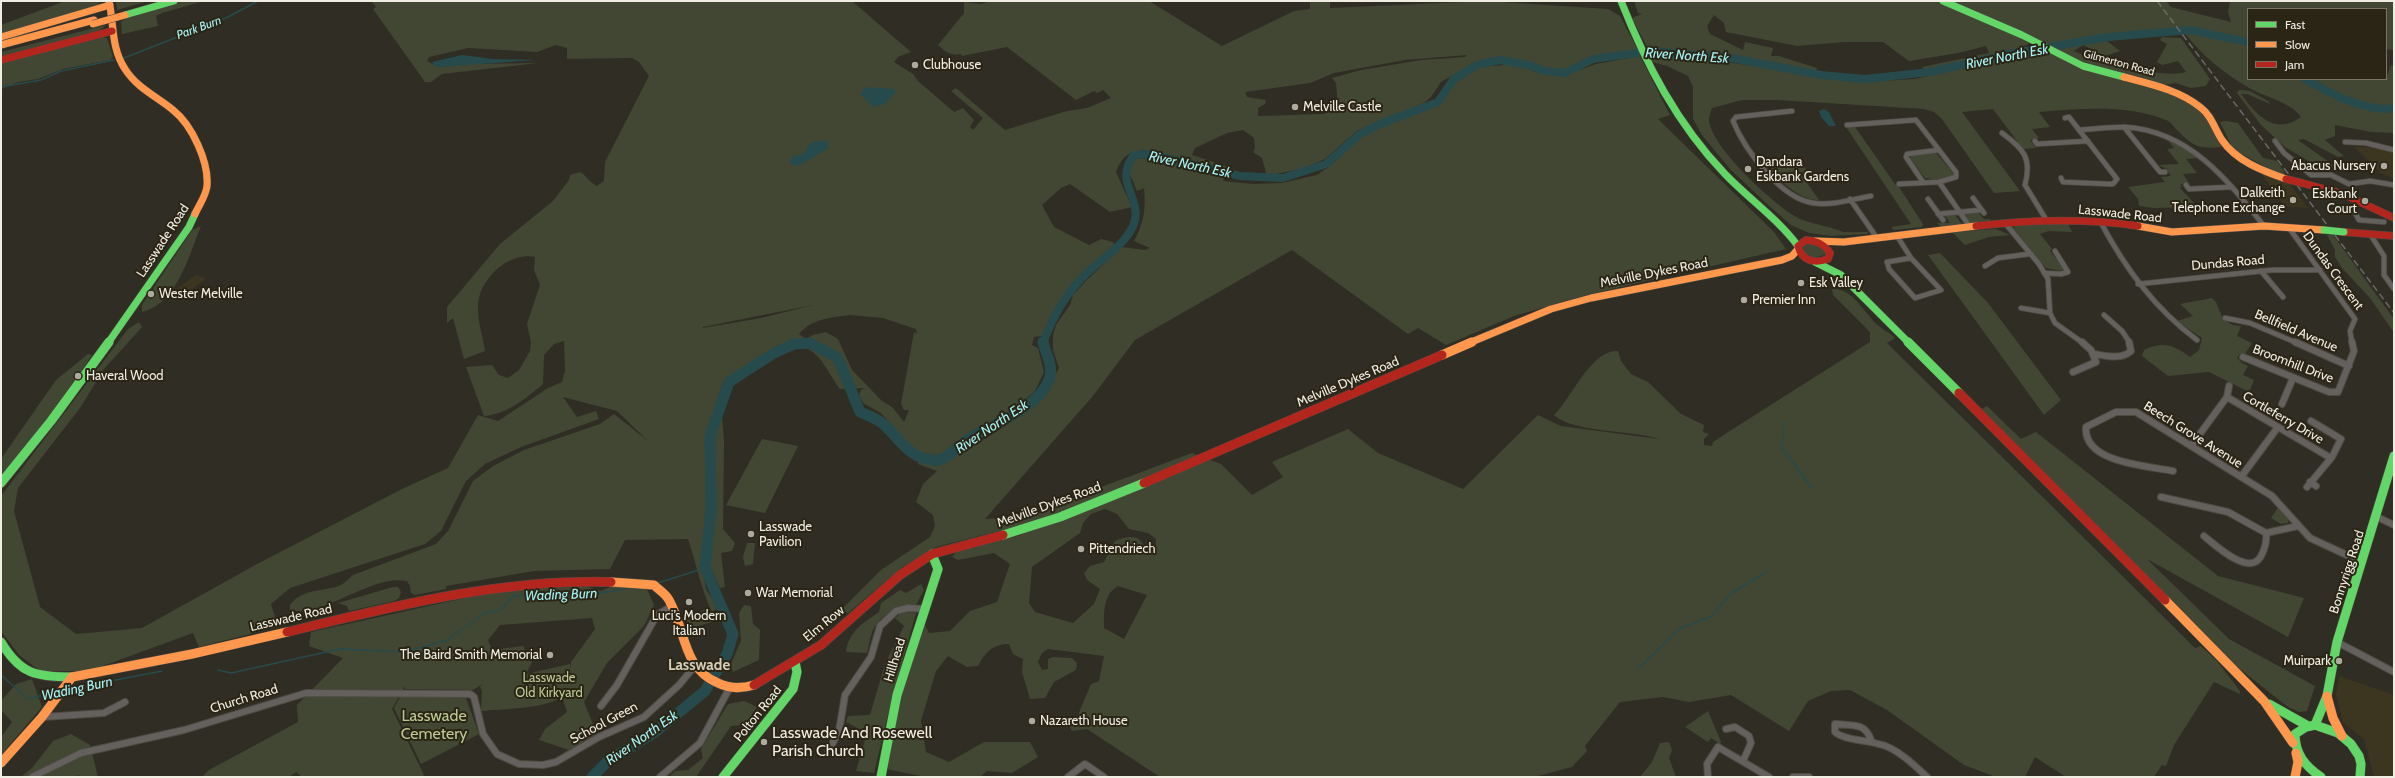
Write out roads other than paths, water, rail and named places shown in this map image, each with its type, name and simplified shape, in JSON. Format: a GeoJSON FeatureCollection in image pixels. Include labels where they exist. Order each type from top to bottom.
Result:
{"type":"FeatureCollection","features":[{"type":"Feature","properties":{"kind":"main road"},"geometry":{"type":"LineString","coordinates":[[124,14],[160,1]]}},
{"type":"Feature","properties":{"kind":"main road"},"geometry":{"type":"LineString","coordinates":[[1,45],[174,1]]}},
{"type":"Feature","properties":{"kind":"main road"},"geometry":{"type":"LineString","coordinates":[[1621,1],[1624,12],[1666,97],[1702,148],[1726,174],[1785,228],[1804,258],[1841,275]]}},
{"type":"Feature","properties":{"kind":"main road","name":"Gilmerton Road"},"geometry":{"type":"LineString","coordinates":[[1943,1],[2028,38],[2058,54],[2096,71],[2158,86],[2187,98],[2210,116],[2222,141],[2234,153],[2265,172],[2286,179],[2329,189],[2357,200],[2394,218]]}},
{"type":"Feature","properties":{"kind":"main road"},"geometry":{"type":"LineString","coordinates":[[1,37],[110,3]]}},
{"type":"Feature","properties":{"kind":"main road","name":"Lasswade Road"},"geometry":{"type":"LineString","coordinates":[[1,483],[39,439],[118,331],[189,227],[207,187],[206,168],[186,124],[177,113],[150,95],[128,73],[119,59],[112,31],[110,3]]}},
{"type":"Feature","properties":{"kind":"main road"},"geometry":{"type":"LineString","coordinates":[[1,49],[93,22]]}},
{"type":"Feature","properties":{"kind":"main road"},"geometry":{"type":"LineString","coordinates":[[1,60],[112,31]]}},
{"type":"Feature","properties":{"kind":"main road","name":"Lasswade Road"},"geometry":{"type":"LineString","coordinates":[[1812,240],[1844,242],[2005,223],[2047,221],[2100,221],[2172,232],[2264,226],[2394,236]]}},
{"type":"Feature","properties":{"kind":"main road"},"geometry":{"type":"LineString","coordinates":[[1785,228],[1826,247],[1841,275],[2264,701],[2308,767],[2322,777]]}},
{"type":"Feature","properties":{"kind":"main road"},"geometry":{"type":"LineString","coordinates":[[1798,248],[1802,241],[1812,240]]}},
{"type":"Feature","properties":{"kind":"main road","name":"Lasswade Road"},"geometry":{"type":"LineString","coordinates":[[1830,254],[1835,246],[1844,242]]}},
{"type":"Feature","properties":{"kind":"main road","name":"Melville Dykes Road"},"geometry":{"type":"LineString","coordinates":[[932,554],[952,547],[1001,536],[1060,517],[1179,468],[1550,309],[1591,298],[1782,260],[1792,256],[1798,248]]}},
{"type":"Feature","properties":{"kind":"main road"},"geometry":{"type":"LineString","coordinates":[[1812,261],[1825,261],[1830,254]]}},
{"type":"Feature","properties":{"kind":"main road","name":"Melville Dykes Road"},"geometry":{"type":"LineString","coordinates":[[1782,260],[1812,261]]}},
{"type":"Feature","properties":{"kind":"main road","name":"Bonnyrigg Road"},"geometry":{"type":"LineString","coordinates":[[2312,725],[2327,696],[2338,642],[2362,562],[2392,471],[2394,456]]}},
{"type":"Feature","properties":{"kind":"main road","name":"Hillhead"},"geometry":{"type":"LineString","coordinates":[[881,777],[897,695],[938,569],[935,558],[932,554]]}},
{"type":"Feature","properties":{"kind":"main road","name":"Elm Row"},"geometry":{"type":"LineString","coordinates":[[730,689],[754,685],[795,662],[820,645],[900,575],[932,554]]}},
{"type":"Feature","properties":{"kind":"main road","name":"Lasswade Road"},"geometry":{"type":"LineString","coordinates":[[1,642],[10,659],[31,672],[50,677],[72,677],[192,654],[405,604],[504,586],[601,581],[642,583],[654,585],[664,593],[669,608]]}},
{"type":"Feature","properties":{"kind":"main road"},"geometry":{"type":"LineString","coordinates":[[669,608],[687,654],[697,670],[730,689]]}},
{"type":"Feature","properties":{"kind":"main road","name":"Polton Road"},"geometry":{"type":"LineString","coordinates":[[723,777],[793,689],[798,676],[798,667],[795,662]]}},
{"type":"Feature","properties":{"kind":"main road"},"geometry":{"type":"LineString","coordinates":[[1,763],[42,717],[72,677]]}},
{"type":"Feature","properties":{"kind":"main road","name":"Bonnyrigg Road"},"geometry":{"type":"LineString","coordinates":[[2327,696],[2333,718],[2342,736]]}},
{"type":"Feature","properties":{"kind":"main road"},"geometry":{"type":"LineString","coordinates":[[2264,701],[2312,725],[2329,728],[2342,736],[2358,753],[2362,773],[2369,777]]}},
{"type":"Feature","properties":{"kind":"main road"},"geometry":{"type":"LineString","coordinates":[[2295,777],[2298,762],[2294,747],[2298,730],[2312,725]]}},
{"type":"Feature","properties":{"kind":"street"},"geometry":{"type":"LineString","coordinates":[[1792,110],[1736,116],[1732,121],[1737,133],[1764,168],[1794,194],[1811,203],[1871,196]]}},
{"type":"Feature","properties":{"kind":"street"},"geometry":{"type":"LineString","coordinates":[[2061,178],[2063,182],[2109,184],[2116,182],[2116,176],[2069,117],[2065,118]]}},
{"type":"Feature","properties":{"kind":"street"},"geometry":{"type":"LineString","coordinates":[[1848,125],[1854,122],[1916,120],[1957,175],[1956,177],[1939,182],[1899,184]]}},
{"type":"Feature","properties":{"kind":"street"},"geometry":{"type":"LineString","coordinates":[[2079,130],[2124,127],[2158,133],[2184,144],[2206,159],[2232,187],[2264,226]]}},
{"type":"Feature","properties":{"kind":"street"},"geometry":{"type":"LineString","coordinates":[[2124,127],[2160,172],[2165,172]]}},
{"type":"Feature","properties":{"kind":"street"},"geometry":{"type":"LineString","coordinates":[[2002,132],[2012,140],[2027,161],[2029,168],[2024,185],[2047,221]]}},
{"type":"Feature","properties":{"kind":"street"},"geometry":{"type":"LineString","coordinates":[[2035,141],[2037,144],[2088,141]]}},
{"type":"Feature","properties":{"kind":"street"},"geometry":{"type":"LineString","coordinates":[[2275,141],[2284,153],[2311,175],[2332,175],[2350,184],[2370,182],[2394,185]]}},
{"type":"Feature","properties":{"kind":"street"},"geometry":{"type":"LineString","coordinates":[[2345,142],[2366,143],[2394,150]]}},
{"type":"Feature","properties":{"kind":"street"},"geometry":{"type":"LineString","coordinates":[[1923,182],[1906,157],[1907,154],[1939,150]]}},
{"type":"Feature","properties":{"kind":"street"},"geometry":{"type":"LineString","coordinates":[[1939,182],[1970,227]]}},
{"type":"Feature","properties":{"kind":"street"},"geometry":{"type":"LineString","coordinates":[[2186,185],[2189,189],[2232,187]]}},
{"type":"Feature","properties":{"kind":"street"},"geometry":{"type":"LineString","coordinates":[[1938,214],[1982,211],[1973,198]]}},
{"type":"Feature","properties":{"kind":"street"},"geometry":{"type":"LineString","coordinates":[[1850,199],[1877,238]]}},
{"type":"Feature","properties":{"kind":"street"},"geometry":{"type":"LineString","coordinates":[[1928,199],[1943,220]]}},
{"type":"Feature","properties":{"kind":"street"},"geometry":{"type":"LineString","coordinates":[[2357,200],[2353,209],[2360,220],[2384,222]]}},
{"type":"Feature","properties":{"kind":"street"},"geometry":{"type":"LineString","coordinates":[[2100,221],[2117,254],[2138,284],[2164,314],[2193,335],[2197,340]]}},
{"type":"Feature","properties":{"kind":"street"},"geometry":{"type":"LineString","coordinates":[[2005,223],[2044,273],[2050,287],[2050,313],[2055,323],[2062,331],[2087,347],[2094,354],[2096,362],[2091,366],[2073,372]]}},
{"type":"Feature","properties":{"kind":"street","name":"Dundas Crescent"},"geometry":{"type":"LineString","coordinates":[[2289,228],[2355,319],[2350,331],[2354,351],[2340,389],[2335,393]]}},
{"type":"Feature","properties":{"kind":"street"},"geometry":{"type":"LineString","coordinates":[[2370,234],[2384,256],[2384,275],[2394,288]]}},
{"type":"Feature","properties":{"kind":"street"},"geometry":{"type":"LineString","coordinates":[[1897,236],[1911,258],[1941,290],[1915,298],[1889,269],[1887,262],[1911,258]]}},
{"type":"Feature","properties":{"kind":"street"},"geometry":{"type":"LineString","coordinates":[[2044,273],[2061,274],[2068,272],[2068,269],[2055,251]]}},
{"type":"Feature","properties":{"kind":"street"},"geometry":{"type":"LineString","coordinates":[[1986,266],[1998,258],[2029,254]]}},
{"type":"Feature","properties":{"kind":"street","name":"Dundas Road"},"geometry":{"type":"LineString","coordinates":[[2138,284],[2261,271],[2320,270]]}},
{"type":"Feature","properties":{"kind":"street"},"geometry":{"type":"LineString","coordinates":[[2261,271],[2283,297]]}},
{"type":"Feature","properties":{"kind":"street"},"geometry":{"type":"LineString","coordinates":[[2021,308],[2050,313]]}},
{"type":"Feature","properties":{"kind":"street"},"geometry":{"type":"LineString","coordinates":[[2094,354],[2120,356],[2129,352],[2131,348],[2131,343],[2128,337],[2104,315]]}},
{"type":"Feature","properties":{"kind":"street","name":"Bellfield Avenue"},"geometry":{"type":"LineString","coordinates":[[2225,318],[2250,323],[2349,366]]}},
{"type":"Feature","properties":{"kind":"street","name":"Broomhill Drive"},"geometry":{"type":"LineString","coordinates":[[2243,357],[2324,391],[2335,393]]}},
{"type":"Feature","properties":{"kind":"street"},"geometry":{"type":"LineString","coordinates":[[2281,402],[2293,378]]}},
{"type":"Feature","properties":{"kind":"street"},"geometry":{"type":"LineString","coordinates":[[2191,446],[2227,397],[2229,386]]}},
{"type":"Feature","properties":{"kind":"street","name":"Cortleferry Drive"},"geometry":{"type":"LineString","coordinates":[[2227,397],[2329,457]]}},
{"type":"Feature","properties":{"kind":"street","name":"Beech Grove Avenue"},"geometry":{"type":"LineString","coordinates":[[2173,471],[2165,472],[2107,458],[2101,454],[2087,436],[2086,427],[2106,415],[2132,410],[2277,500],[2310,538],[2362,562]]}},
{"type":"Feature","properties":{"kind":"street"},"geometry":{"type":"LineString","coordinates":[[2311,421],[2339,436],[2341,440],[2335,452],[2329,457],[2309,484],[2316,486]]}},
{"type":"Feature","properties":{"kind":"street"},"geometry":{"type":"LineString","coordinates":[[2241,477],[2278,427]]}},
{"type":"Feature","properties":{"kind":"street"},"geometry":{"type":"LineString","coordinates":[[2161,498],[2228,512],[2266,533],[2298,526]]}},
{"type":"Feature","properties":{"kind":"street"},"geometry":{"type":"LineString","coordinates":[[2377,517],[2394,525]]}},
{"type":"Feature","properties":{"kind":"street"},"geometry":{"type":"LineString","coordinates":[[2204,536],[2238,561],[2250,564],[2260,560],[2268,543],[2266,533]]}},
{"type":"Feature","properties":{"kind":"street"},"geometry":{"type":"LineString","coordinates":[[601,706],[617,685],[657,615],[669,608]]}},
{"type":"Feature","properties":{"kind":"street"},"geometry":{"type":"LineString","coordinates":[[828,752],[830,743],[839,731],[841,709],[845,695],[871,657],[880,626],[896,611],[908,608],[924,609]]}},
{"type":"Feature","properties":{"kind":"street"},"geometry":{"type":"LineString","coordinates":[[2338,642],[2394,672]]}},
{"type":"Feature","properties":{"kind":"street","name":"School Green"},"geometry":{"type":"LineString","coordinates":[[470,694],[474,697],[483,734],[497,754],[509,761],[532,766],[556,762],[599,737],[644,717],[697,670]]}},
{"type":"Feature","properties":{"kind":"street"},"geometry":{"type":"LineString","coordinates":[[660,777],[700,743],[730,689]]}},
{"type":"Feature","properties":{"kind":"street","name":"Church Road"},"geometry":{"type":"LineString","coordinates":[[32,777],[81,753],[184,730],[306,693],[470,694]]}},
{"type":"Feature","properties":{"kind":"street"},"geometry":{"type":"LineString","coordinates":[[42,717],[104,713],[125,702]]}},
{"type":"Feature","properties":{"kind":"street"},"geometry":{"type":"LineString","coordinates":[[1871,740],[1868,731],[1863,727],[1835,724],[1835,732],[1839,736],[1871,740],[1898,750],[1927,777]]}},
{"type":"Feature","properties":{"kind":"street"},"geometry":{"type":"LineString","coordinates":[[1726,729],[1735,727],[1749,736],[1751,743],[1743,761]]}},
{"type":"Feature","properties":{"kind":"street"},"geometry":{"type":"LineString","coordinates":[[1708,777],[1707,764],[1718,747],[1769,777]]}},
{"type":"Feature","properties":{"kind":"street"},"geometry":{"type":"LineString","coordinates":[[1068,777],[1085,764],[1104,777]]}},
{"type":"Feature","properties":{"kind":"street"},"geometry":{"type":"LineString","coordinates":[[1793,777],[1809,777]]}},
{"type":"Feature","properties":{"kind":"water"},"geometry":{"type":"Polygon","coordinates":[[[462,55],[493,59],[537,60],[439,67],[434,66],[432,62],[462,55]]]}},
{"type":"Feature","properties":{"kind":"water"},"geometry":{"type":"Polygon","coordinates":[[[866,87],[894,89],[896,92],[885,104],[873,107],[860,94],[866,87]]]}},
{"type":"Feature","properties":{"kind":"water"},"geometry":{"type":"Polygon","coordinates":[[[1824,109],[1829,112],[1836,126],[1829,126],[1821,117],[1819,111],[1824,109]]]}},
{"type":"Feature","properties":{"kind":"water"},"geometry":{"type":"Polygon","coordinates":[[[815,141],[827,141],[829,148],[800,165],[795,166],[790,163],[792,157],[804,153],[810,144],[815,141]]]}},
{"type":"Feature","properties":{"kind":"waterway","name":"Park Burn"},"geometry":{"type":"LineString","coordinates":[[124,58],[228,17],[258,1]]}},
{"type":"Feature","properties":{"kind":"waterway","name":"River North Esk"},"geometry":{"type":"LineString","coordinates":[[1043,343],[1066,297],[1086,274],[1124,240],[1133,226],[1136,217],[1135,208],[1126,174],[1128,165],[1134,155],[1150,154],[1240,176],[1283,178],[1326,164],[1359,135],[1380,124],[1438,102],[1453,80],[1477,65],[1500,60],[1528,65],[1545,71],[1565,73],[1593,59],[1652,51],[1731,58],[1821,75],[1865,79],[1930,72],[2019,52],[2108,37],[2190,30],[2247,42]]}},
{"type":"Feature","properties":{"kind":"waterway","name":"Park Burn"},"geometry":{"type":"LineString","coordinates":[[1,87],[41,80],[61,71],[114,60]]}},
{"type":"Feature","properties":{"kind":"waterway","name":"River North Esk"},"geometry":{"type":"LineString","coordinates":[[2307,80],[2336,96],[2358,104],[2382,109],[2394,109]]}},
{"type":"Feature","properties":{"kind":"waterway","name":"River North Esk"},"geometry":{"type":"LineString","coordinates":[[804,343],[810,343]]}},
{"type":"Feature","properties":{"kind":"waterway","name":"Wading Burn"},"geometry":{"type":"LineString","coordinates":[[592,777],[608,761],[655,732],[705,691],[727,654],[733,634],[705,568],[711,508],[710,436],[729,382],[774,353],[794,344],[810,343]]}},
{"type":"Feature","properties":{"kind":"waterway","name":"River North Esk"},"geometry":{"type":"LineString","coordinates":[[810,343],[838,358],[860,412],[882,423],[909,451],[923,458],[936,460],[946,457],[967,440],[1013,415],[1035,399],[1049,380],[1051,370],[1043,343]]}},
{"type":"Feature","properties":{"kind":"waterway"},"geometry":{"type":"LineString","coordinates":[[1784,422],[1782,448],[1812,488]]}},
{"type":"Feature","properties":{"kind":"waterway","name":"Wading Burn"},"geometry":{"type":"LineString","coordinates":[[658,583],[705,568]]}},
{"type":"Feature","properties":{"kind":"waterway"},"geometry":{"type":"LineString","coordinates":[[1638,669],[1679,629],[1712,616],[1729,595],[1766,572]]}},
{"type":"Feature","properties":{"kind":"waterway","name":"Wading Burn"},"geometry":{"type":"LineString","coordinates":[[218,670],[231,673],[340,649],[405,652],[447,640],[485,613],[501,610],[513,596],[601,593],[629,588]]}},
{"type":"Feature","properties":{"kind":"waterway","name":"Wading Burn"},"geometry":{"type":"LineString","coordinates":[[69,689],[162,671]]}},
{"type":"Feature","properties":{"kind":"waterway","name":"Wading Burn"},"geometry":{"type":"LineString","coordinates":[[1,675],[28,699],[55,692]]}},
{"type":"Feature","properties":{"kind":"railway"},"geometry":{"type":"LineString","coordinates":[[2157,1],[2394,313]]}},
{"type":"Feature","properties":{"kind":"place","name":"Clubhouse"},"geometry":{"type":"Point","coordinates":[915,65]}},
{"type":"Feature","properties":{"kind":"place","name":"Melville Castle"},"geometry":{"type":"Point","coordinates":[1295,107]}},
{"type":"Feature","properties":{"kind":"place","name":"Abacus Nursery"},"geometry":{"type":"Point","coordinates":[2384,166]}},
{"type":"Feature","properties":{"kind":"place","name":"Dandara Eskbank Gardens"},"geometry":{"type":"Point","coordinates":[1748,169]}},
{"type":"Feature","properties":{"kind":"place","name":"Dalkeith Telephone Exchange"},"geometry":{"type":"Point","coordinates":[2293,200]}},
{"type":"Feature","properties":{"kind":"place","name":"Eskbank Court"},"geometry":{"type":"Point","coordinates":[2365,201]}},
{"type":"Feature","properties":{"kind":"place","name":"Esk Valley"},"geometry":{"type":"Point","coordinates":[1801,283]}},
{"type":"Feature","properties":{"kind":"place","name":"Wester Melville"},"geometry":{"type":"Point","coordinates":[151,294]}},
{"type":"Feature","properties":{"kind":"place","name":"Premier Inn"},"geometry":{"type":"Point","coordinates":[1744,300]}},
{"type":"Feature","properties":{"kind":"place","name":"Haveral Wood"},"geometry":{"type":"Point","coordinates":[78,376]}},
{"type":"Feature","properties":{"kind":"place","name":"Lasswade Pavilion"},"geometry":{"type":"Point","coordinates":[751,534]}},
{"type":"Feature","properties":{"kind":"place","name":"Pittendriech"},"geometry":{"type":"Point","coordinates":[1081,549]}},
{"type":"Feature","properties":{"kind":"place","name":"War Memorial"},"geometry":{"type":"Point","coordinates":[748,593]}},
{"type":"Feature","properties":{"kind":"place","name":"Luci’s Modern Italian"},"geometry":{"type":"Point","coordinates":[689,602]}},
{"type":"Feature","properties":{"kind":"place","name":"The Baird Smith Memorial"},"geometry":{"type":"Point","coordinates":[550,655]}},
{"type":"Feature","properties":{"kind":"place","name":"Muirpark"},"geometry":{"type":"Point","coordinates":[2339,661]}},
{"type":"Feature","properties":{"kind":"place","name":"Nazareth House"},"geometry":{"type":"Point","coordinates":[1032,721]}},
{"type":"Feature","properties":{"kind":"place","name":"Lasswade And Rosewell Parish Church"},"geometry":{"type":"Point","coordinates":[764,742]}},
{"type":"Feature","properties":{"kind":"district","name":"Lasswade"},"geometry":{"type":"Point","coordinates":[699,666]}},
{"type":"Feature","properties":{"kind":"park label","name":"Lasswade Old Kirkyard"},"geometry":{"type":"Point","coordinates":[549,686]}},
{"type":"Feature","properties":{"kind":"park label","name":"Lasswade Cemetery"},"geometry":{"type":"Point","coordinates":[434,725]}}]}
